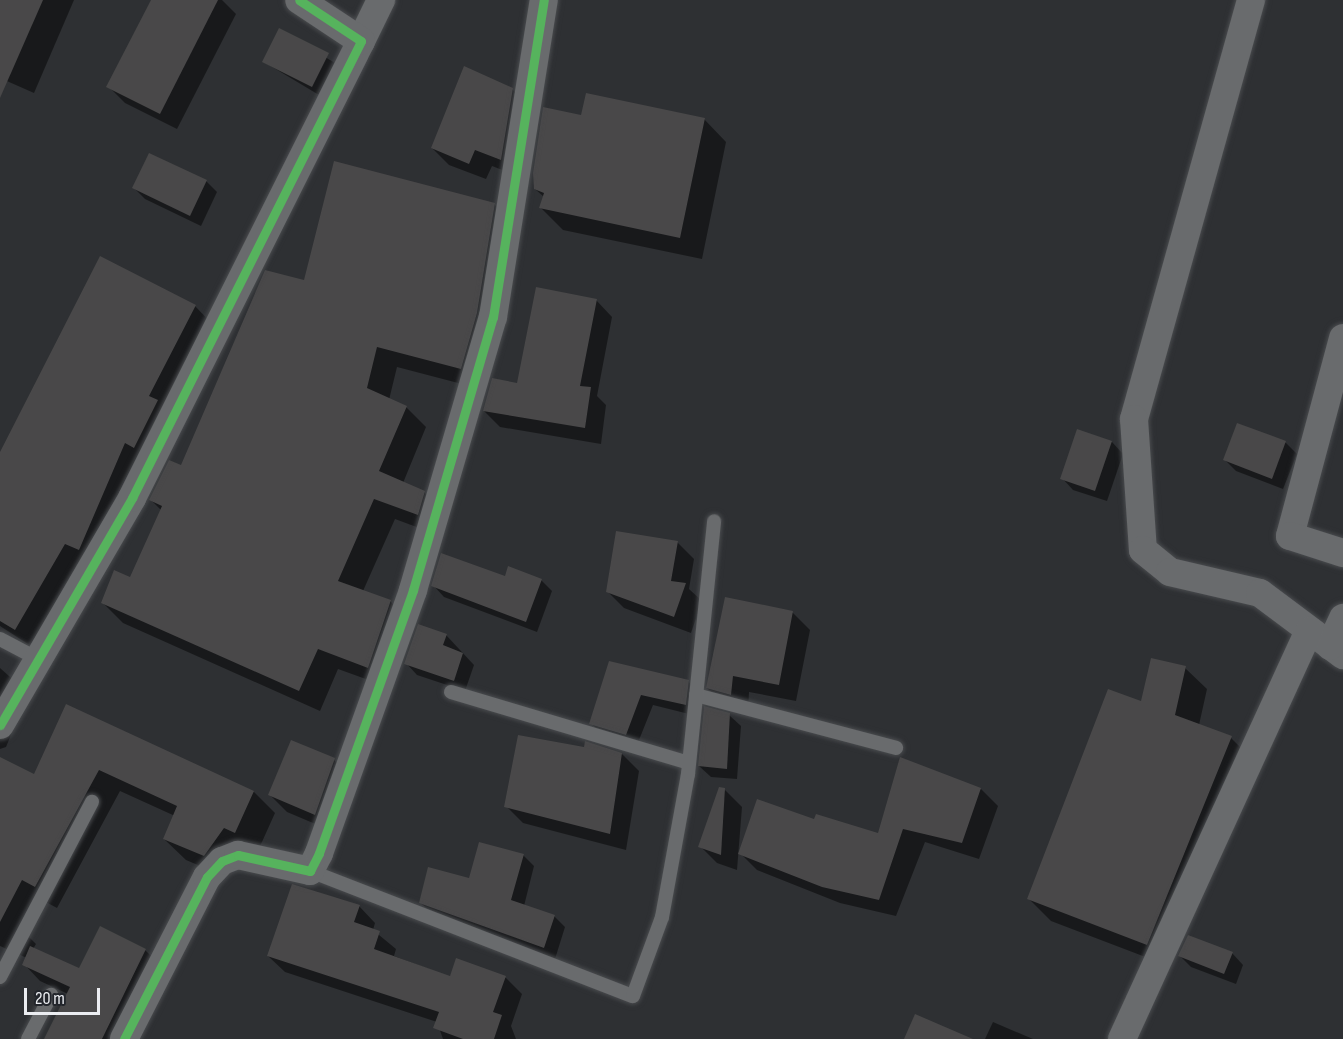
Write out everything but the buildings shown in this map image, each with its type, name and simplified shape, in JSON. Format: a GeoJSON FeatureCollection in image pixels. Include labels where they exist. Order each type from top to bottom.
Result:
{"type":"FeatureCollection","features":[{"type":"Feature","properties":{"kind":"street"},"geometry":{"type":"LineString","coordinates":[[299,0],[361,41]]}},
{"type":"Feature","properties":{"kind":"street"},"geometry":{"type":"LineString","coordinates":[[0,725],[132,498],[381,0]]}},
{"type":"Feature","properties":{"kind":"street"},"geometry":{"type":"LineString","coordinates":[[124,1039],[207,878],[222,861],[238,855],[310,871],[412,590],[493,317],[544,0]]}},
{"type":"Feature","properties":{"kind":"street"},"geometry":{"type":"LineString","coordinates":[[1251,0],[1134,419],[1143,550],[1170,572],[1260,593],[1327,644]]}},
{"type":"Feature","properties":{"kind":"street"},"geometry":{"type":"LineString","coordinates":[[1343,338],[1290,536],[1343,553]]}},
{"type":"Feature","properties":{"kind":"street"},"geometry":{"type":"LineString","coordinates":[[1122,1039],[1327,644],[1343,618]]}},
{"type":"Feature","properties":{"kind":"lane"},"geometry":{"type":"LineString","coordinates":[[310,871],[633,996],[662,917],[689,763],[714,521]]}},
{"type":"Feature","properties":{"kind":"lane"},"geometry":{"type":"LineString","coordinates":[[0,639],[38,659]]}},
{"type":"Feature","properties":{"kind":"lane"},"geometry":{"type":"LineString","coordinates":[[452,692],[689,763]]}},
{"type":"Feature","properties":{"kind":"lane"},"geometry":{"type":"LineString","coordinates":[[696,695],[897,748]]}},
{"type":"Feature","properties":{"kind":"lane"},"geometry":{"type":"LineString","coordinates":[[0,977],[92,802]]}},
{"type":"Feature","properties":{"kind":"lane"},"geometry":{"type":"LineString","coordinates":[[28,1039],[51,995]]}},
{"type":"Feature","properties":{"kind":"cycle path"},"geometry":{"type":"LineString","coordinates":[[0,725],[132,498],[361,41],[299,0]]}},
{"type":"Feature","properties":{"kind":"cycle path"},"geometry":{"type":"LineString","coordinates":[[124,1039],[207,877],[222,861],[238,855],[310,871],[319,853],[413,590],[493,317],[544,0]]}}]}
